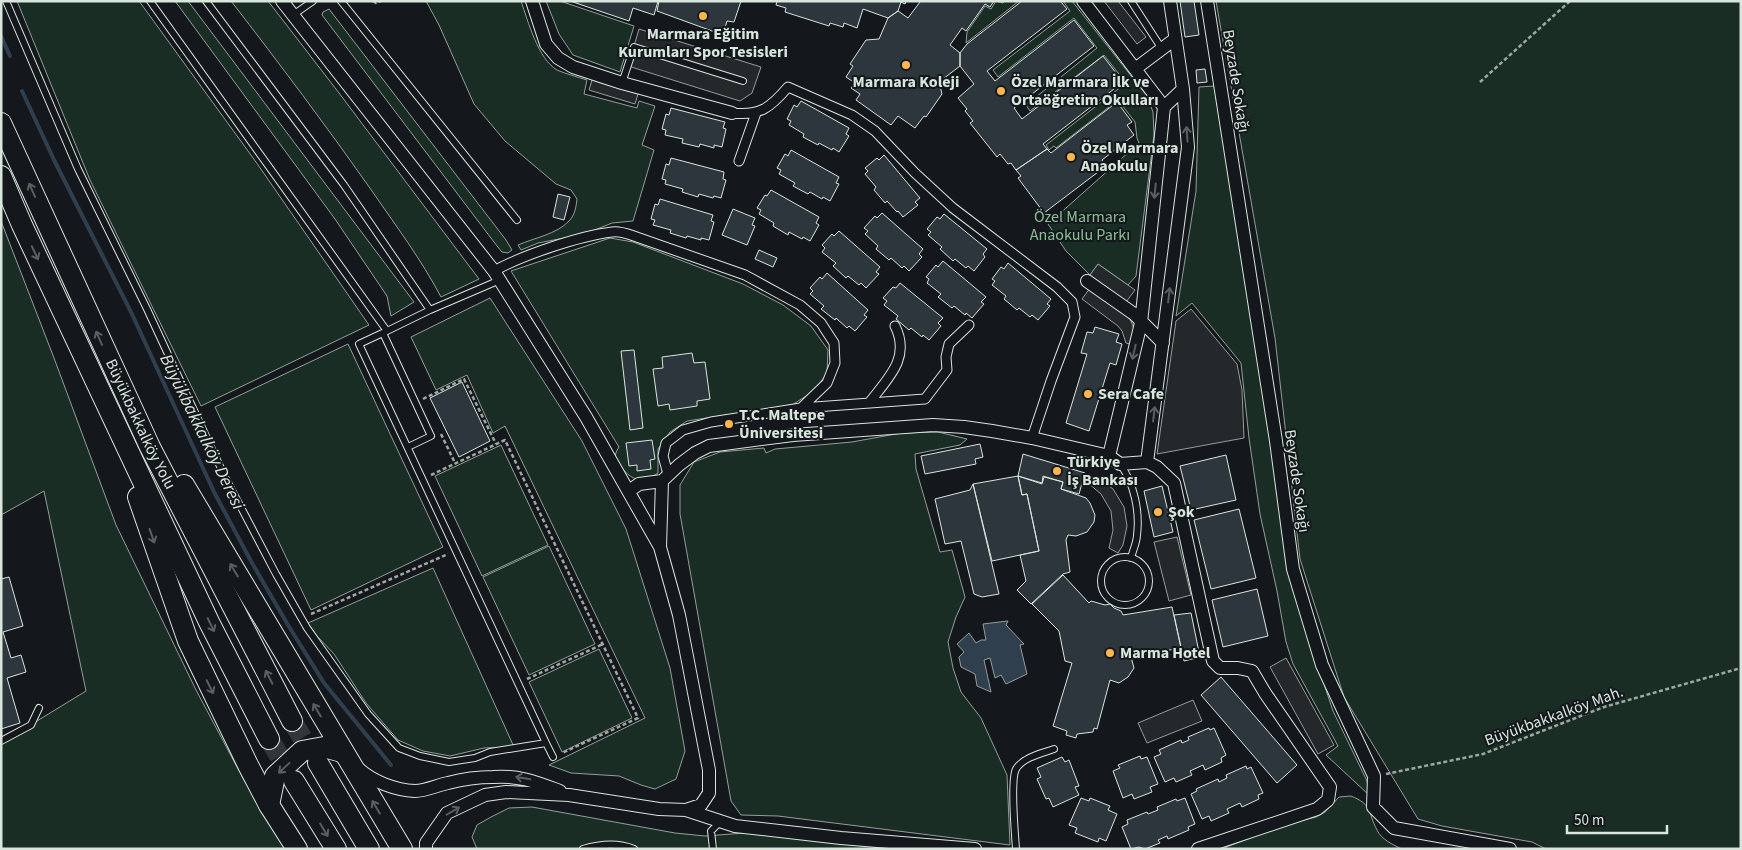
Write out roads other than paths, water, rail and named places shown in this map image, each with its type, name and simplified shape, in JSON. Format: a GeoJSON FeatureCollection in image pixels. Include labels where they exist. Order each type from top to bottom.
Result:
{"type":"FeatureCollection","features":[{"type":"Feature","properties":{"kind":"highway","name":"Büyükbakkalköy Yolu"},"geometry":{"type":"LineString","coordinates":[[1,123],[126,398],[292,721]]}},
{"type":"Feature","properties":{"kind":"highway","name":"Büyükbakkalköy Yolu"},"geometry":{"type":"LineString","coordinates":[[1,176],[22,225],[209,622],[269,739]]}},
{"type":"Feature","properties":{"kind":"highway"},"geometry":{"type":"LineString","coordinates":[[126,398],[167,457],[342,752],[402,849]]}},
{"type":"Feature","properties":{"kind":"highway"},"geometry":{"type":"LineString","coordinates":[[108,407],[188,641],[248,765],[269,805],[297,849]]}},
{"type":"Feature","properties":{"kind":"highway"},"geometry":{"type":"LineString","coordinates":[[269,805],[275,776],[302,751],[324,747],[342,752]]}},
{"type":"Feature","properties":{"kind":"highway"},"geometry":{"type":"LineString","coordinates":[[318,763],[368,849]]}},
{"type":"Feature","properties":{"kind":"highway"},"geometry":{"type":"LineString","coordinates":[[294,781],[336,849]]}},
{"type":"Feature","properties":{"kind":"street"},"geometry":{"type":"LineString","coordinates":[[282,1],[497,276],[586,417],[660,548],[679,615],[709,770],[709,793],[701,806],[686,810]]}},
{"type":"Feature","properties":{"kind":"street"},"geometry":{"type":"LineString","coordinates":[[532,1],[546,44],[558,58],[573,66],[732,113],[756,113],[774,104],[788,87],[852,115],[874,131],[953,208],[1057,287],[1072,302],[1075,317],[1032,438]]}},
{"type":"Feature","properties":{"kind":"street"},"geometry":{"type":"LineString","coordinates":[[1083,1],[1164,108]]}},
{"type":"Feature","properties":{"kind":"street"},"geometry":{"type":"LineString","coordinates":[[1147,462],[1188,147],[1183,90],[1170,1]]}},
{"type":"Feature","properties":{"kind":"street","name":"Beyzade Sokağı"},"geometry":{"type":"LineString","coordinates":[[1207,1],[1276,441],[1293,569],[1322,665],[1374,776],[1373,807],[1394,828],[1510,849]]}},
{"type":"Feature","properties":{"kind":"street"},"geometry":{"type":"LineString","coordinates":[[1136,69],[1175,39]]}},
{"type":"Feature","properties":{"kind":"street"},"geometry":{"type":"LineString","coordinates":[[1114,460],[1141,322],[1164,108],[1183,90]]}},
{"type":"Feature","properties":{"kind":"street"},"geometry":{"type":"LineString","coordinates":[[739,161],[756,113]]}},
{"type":"Feature","properties":{"kind":"street"},"geometry":{"type":"LineString","coordinates":[[497,276],[503,266],[553,247],[614,231],[631,235],[745,275],[800,305],[821,323],[834,343],[835,363],[827,383],[802,408]]}},
{"type":"Feature","properties":{"kind":"street"},"geometry":{"type":"LineString","coordinates":[[1088,281],[1120,303],[1163,343]]}},
{"type":"Feature","properties":{"kind":"street"},"geometry":{"type":"LineString","coordinates":[[660,548],[665,478],[663,456],[666,443],[683,430],[711,422],[802,408],[925,399],[946,370],[949,344],[969,325]]}},
{"type":"Feature","properties":{"kind":"street"},"geometry":{"type":"LineString","coordinates":[[869,403],[900,359],[902,346],[895,326]]}},
{"type":"Feature","properties":{"kind":"street"},"geometry":{"type":"LineString","coordinates":[[628,491],[639,484],[665,478],[695,453],[709,446],[793,435],[933,425],[964,427],[1032,438],[1114,460],[1147,462],[1157,467],[1174,482],[1213,661],[1220,668],[1238,668],[1252,671],[1330,787],[1328,800],[1317,809],[1198,849]]}},
{"type":"Feature","properties":{"kind":"street"},"geometry":{"type":"LineString","coordinates":[[342,752],[368,777],[390,787],[416,791],[471,778],[517,777],[532,780],[569,795]]}},
{"type":"Feature","properties":{"kind":"street"},"geometry":{"type":"LineString","coordinates":[[426,849],[426,843],[447,813],[485,795],[506,792],[569,795],[659,809],[686,810],[735,826],[832,837],[975,849]]}},
{"type":"Feature","properties":{"kind":"lane"},"geometry":{"type":"LineString","coordinates":[[6,1],[78,169],[147,308],[224,475],[302,618],[368,714],[399,748],[420,756],[449,762],[475,758],[490,752],[546,743]]}},
{"type":"Feature","properties":{"kind":"lane"},"geometry":{"type":"LineString","coordinates":[[150,1],[385,332],[431,436],[408,447]]}},
{"type":"Feature","properties":{"kind":"lane"},"geometry":{"type":"LineString","coordinates":[[206,1],[344,185],[430,310]]}},
{"type":"Feature","properties":{"kind":"lane"},"geometry":{"type":"LineString","coordinates":[[294,15],[313,1]]}},
{"type":"Feature","properties":{"kind":"lane"},"geometry":{"type":"LineString","coordinates":[[341,1],[516,220]]}},
{"type":"Feature","properties":{"kind":"lane"},"geometry":{"type":"LineString","coordinates":[[1131,1],[1162,49]]}},
{"type":"Feature","properties":{"kind":"lane"},"geometry":{"type":"LineString","coordinates":[[622,82],[634,47],[743,82]]}},
{"type":"Feature","properties":{"kind":"lane"},"geometry":{"type":"LineString","coordinates":[[497,276],[359,344],[553,757]]}},
{"type":"Feature","properties":{"kind":"lane"},"geometry":{"type":"LineString","coordinates":[[1114,460],[1127,473],[1132,487],[1137,515],[1138,536],[1131,558]]}},
{"type":"Feature","properties":{"kind":"lane"},"geometry":{"type":"LineString","coordinates":[[1117,558],[1131,558],[1143,565],[1147,571],[1149,585],[1147,592],[1131,605],[1112,602],[1104,592],[1101,579],[1103,572],[1117,558]]}},
{"type":"Feature","properties":{"kind":"lane"},"geometry":{"type":"LineString","coordinates":[[1,741],[31,725],[39,708]]}},
{"type":"Feature","properties":{"kind":"lane"},"geometry":{"type":"LineString","coordinates":[[1016,849],[1014,791],[1016,769],[1026,760],[1054,749]]}},
{"type":"Feature","properties":{"kind":"lane"},"geometry":{"type":"LineString","coordinates":[[713,849],[711,831],[721,821]]}},
{"type":"Feature","properties":{"kind":"lane"},"geometry":{"type":"LineString","coordinates":[[584,849],[597,845],[622,844],[634,849]]}},
{"type":"Feature","properties":{"kind":"water"},"geometry":{"type":"Polygon","coordinates":[[[1008,621],[1006,625],[1024,644],[1020,645],[1027,674],[1006,684],[1001,675],[995,678],[990,658],[984,660],[991,692],[977,686],[975,674],[961,667],[959,657],[964,652],[957,644],[969,633],[976,643],[986,640],[983,624],[1008,621]]]}},
{"type":"Feature","properties":{"kind":"waterway","name":"Büyükbakkalköy Deresi"},"geometry":{"type":"LineString","coordinates":[[1,36],[10,56]]}},
{"type":"Feature","properties":{"kind":"waterway","name":"Büyükbakkalköy Deresi"},"geometry":{"type":"LineString","coordinates":[[22,91],[54,160],[131,312],[214,492],[252,563],[324,683],[391,765]]}},
{"type":"Feature","properties":{"kind":"tunnel"},"geometry":{"type":"LineString","coordinates":[[292,721],[318,763]]}},
{"type":"Feature","properties":{"kind":"tunnel"},"geometry":{"type":"LineString","coordinates":[[269,739],[294,780]]}},
{"type":"Feature","properties":{"kind":"place","name":"Marmara Eğitim Kurumları Spor Tesisleri"},"geometry":{"type":"Point","coordinates":[703,16]}},
{"type":"Feature","properties":{"kind":"place","name":"Marmara Koleji"},"geometry":{"type":"Point","coordinates":[906,65]}},
{"type":"Feature","properties":{"kind":"place","name":"Özel Marmara İlk ve Ortaöğretim Okulları"},"geometry":{"type":"Point","coordinates":[1001,91]}},
{"type":"Feature","properties":{"kind":"place","name":"Özel Marmara Anaokulu"},"geometry":{"type":"Point","coordinates":[1071,157]}},
{"type":"Feature","properties":{"kind":"place","name":"Sera Cafe"},"geometry":{"type":"Point","coordinates":[1088,394]}},
{"type":"Feature","properties":{"kind":"place","name":"T.C. Maltepe Üniversitesi"},"geometry":{"type":"Point","coordinates":[729,424]}},
{"type":"Feature","properties":{"kind":"place","name":"Türkiye İş Bankası"},"geometry":{"type":"Point","coordinates":[1057,471]}},
{"type":"Feature","properties":{"kind":"place","name":"Şok"},"geometry":{"type":"Point","coordinates":[1158,512]}},
{"type":"Feature","properties":{"kind":"place","name":"Marma Hotel"},"geometry":{"type":"Point","coordinates":[1110,653]}},
{"type":"Feature","properties":{"kind":"park label","name":"Özel Marmara Anaokulu Parkı"},"geometry":{"type":"Point","coordinates":[1080,226]}}]}
